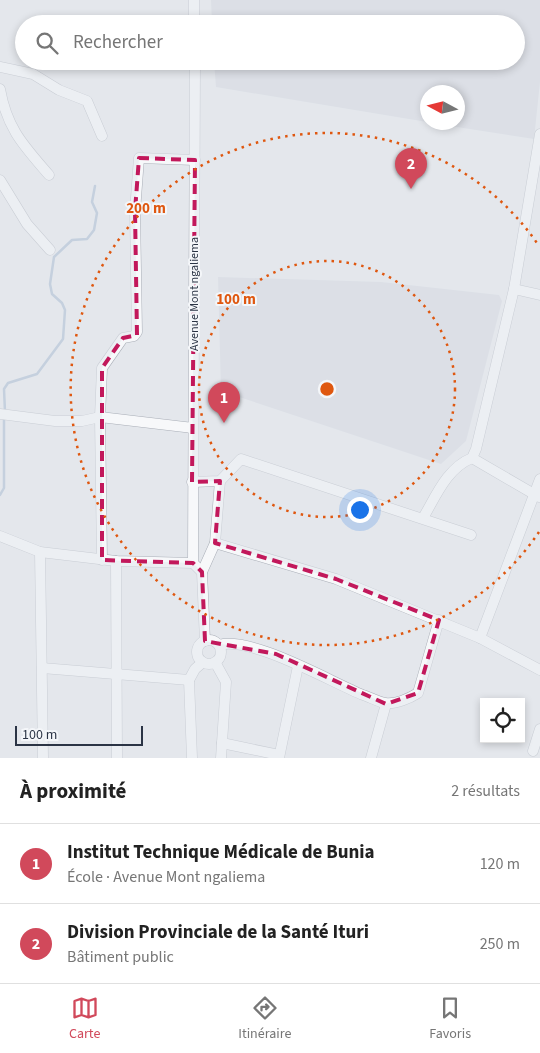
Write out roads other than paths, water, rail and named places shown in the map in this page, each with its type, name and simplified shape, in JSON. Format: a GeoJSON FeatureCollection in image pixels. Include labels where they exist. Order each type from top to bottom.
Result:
{"type":"FeatureCollection","features":[{"type":"Feature","properties":{"kind":"street"},"geometry":{"type":"LineString","coordinates":[[194,0],[194,15]]}},
{"type":"Feature","properties":{"kind":"street"},"geometry":{"type":"LineString","coordinates":[[0,67],[33,74],[59,90],[87,101],[102,136]]}},
{"type":"Feature","properties":{"kind":"street","name":"Avenue Mont ngaliema"},"geometry":{"type":"LineString","coordinates":[[194,563],[192,482],[195,70]]}},
{"type":"Feature","properties":{"kind":"street"},"geometry":{"type":"LineString","coordinates":[[0,89],[3,115],[15,135],[49,175]]}},
{"type":"Feature","properties":{"kind":"street"},"geometry":{"type":"LineString","coordinates":[[423,518],[450,473],[460,463],[472,458],[476,449],[514,290],[540,134]]}},
{"type":"Feature","properties":{"kind":"street"},"geometry":{"type":"LineString","coordinates":[[102,560],[100,417],[102,368],[122,338],[134,336],[137,332],[135,211],[139,158],[195,160]]}},
{"type":"Feature","properties":{"kind":"street"},"geometry":{"type":"LineString","coordinates":[[0,180],[28,224],[50,250]]}},
{"type":"Feature","properties":{"kind":"street"},"geometry":{"type":"LineString","coordinates":[[514,290],[540,294]]}},
{"type":"Feature","properties":{"kind":"street"},"geometry":{"type":"LineString","coordinates":[[3,414],[55,421],[100,417],[193,428]]}},
{"type":"Feature","properties":{"kind":"street"},"geometry":{"type":"LineString","coordinates":[[472,458],[537,496]]}},
{"type":"Feature","properties":{"kind":"street"},"geometry":{"type":"LineString","coordinates":[[203,662],[198,650],[205,641],[202,572],[216,543],[220,481],[241,459],[471,535]]}},
{"type":"Feature","properties":{"kind":"street"},"geometry":{"type":"LineString","coordinates":[[480,638],[537,496],[540,479]]}},
{"type":"Feature","properties":{"kind":"street"},"geometry":{"type":"LineString","coordinates":[[192,482],[220,481]]}},
{"type":"Feature","properties":{"kind":"street"},"geometry":{"type":"LineString","coordinates":[[0,536],[40,552],[116,561],[194,563],[202,572]]}},
{"type":"Feature","properties":{"kind":"street"},"geometry":{"type":"LineString","coordinates":[[216,543],[336,579],[480,638],[540,670]]}},
{"type":"Feature","properties":{"kind":"street"},"geometry":{"type":"LineString","coordinates":[[40,552],[43,758]]}},
{"type":"Feature","properties":{"kind":"street"},"geometry":{"type":"LineString","coordinates":[[116,561],[115,676],[117,758]]}},
{"type":"Feature","properties":{"kind":"street"},"geometry":{"type":"LineString","coordinates":[[205,641],[210,640],[220,645],[229,643],[276,654],[333,683],[386,704],[410,698],[418,693],[439,620]]}},
{"type":"Feature","properties":{"kind":"street"},"geometry":{"type":"LineString","coordinates":[[192,758],[189,680],[195,669],[203,662],[215,662],[220,658],[220,645]]}},
{"type":"Feature","properties":{"kind":"street"},"geometry":{"type":"LineString","coordinates":[[215,662],[226,682],[221,758]]}},
{"type":"Feature","properties":{"kind":"street"},"geometry":{"type":"LineString","coordinates":[[222,742],[279,756],[298,666]]}},
{"type":"Feature","properties":{"kind":"street"},"geometry":{"type":"LineString","coordinates":[[42,668],[115,676],[189,680]]}},
{"type":"Feature","properties":{"kind":"street"},"geometry":{"type":"LineString","coordinates":[[371,758],[386,704]]}},
{"type":"Feature","properties":{"kind":"street"},"geometry":{"type":"LineString","coordinates":[[533,751],[540,729]]}},
{"type":"Feature","properties":{"kind":"waterway"},"geometry":{"type":"LineString","coordinates":[[5,412],[4,389],[8,383],[37,374],[63,339],[65,310],[62,303],[52,294],[50,284],[54,257],[72,240],[87,239],[94,230],[97,213],[92,202],[95,186]]}},
{"type":"Feature","properties":{"kind":"waterway"},"geometry":{"type":"LineString","coordinates":[[0,495],[4,488],[4,417]]}},
{"type":"Feature","properties":{"kind":"place","name":"Division Provinciale de la Santé Ituri"},"geometry":{"type":"Point","coordinates":[411,189]}},
{"type":"Feature","properties":{"kind":"place","name":"Institut Technique Médicale de Bunia"},"geometry":{"type":"Point","coordinates":[224,423]}}]}
